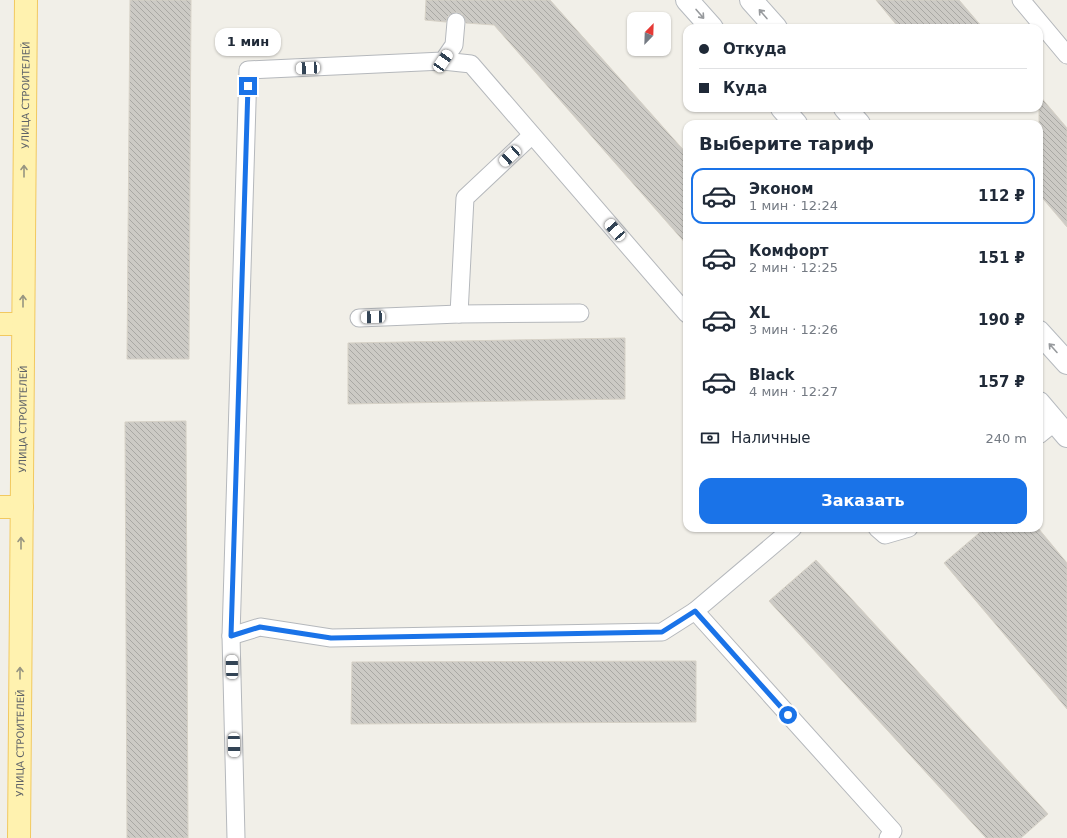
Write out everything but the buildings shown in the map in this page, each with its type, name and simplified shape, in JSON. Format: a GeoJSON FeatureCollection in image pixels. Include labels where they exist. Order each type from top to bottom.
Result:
{"type":"FeatureCollection","features":[{"type":"Feature","properties":{"kind":"main road","name":"УЛИЦА СТРОИТЕЛЕЙ"},"geometry":{"type":"LineString","coordinates":[[19,838],[26,0]]}},
{"type":"Feature","properties":{"kind":"main road"},"geometry":{"type":"LineString","coordinates":[[0,324],[23,324]]}},
{"type":"Feature","properties":{"kind":"main road"},"geometry":{"type":"LineString","coordinates":[[0,507],[22,507]]}},
{"type":"Feature","properties":{"kind":"street"},"geometry":{"type":"LineString","coordinates":[[687,0],[708,24]]}},
{"type":"Feature","properties":{"kind":"street"},"geometry":{"type":"LineString","coordinates":[[751,0],[772,24]]}},
{"type":"Feature","properties":{"kind":"street"},"geometry":{"type":"LineString","coordinates":[[786,112],[792,120]]}},
{"type":"Feature","properties":{"kind":"street"},"geometry":{"type":"LineString","coordinates":[[848,112],[856,120]]}},
{"type":"Feature","properties":{"kind":"street"},"geometry":{"type":"LineString","coordinates":[[1043,336],[1067,363]]}},
{"type":"Feature","properties":{"kind":"street"},"geometry":{"type":"LineString","coordinates":[[1043,408],[1057,426]]}},
{"type":"Feature","properties":{"kind":"lane"},"geometry":{"type":"LineString","coordinates":[[1021,0],[1041,24]]}},
{"type":"Feature","properties":{"kind":"lane"},"geometry":{"type":"LineString","coordinates":[[443,61],[454,45],[456,22]]}},
{"type":"Feature","properties":{"kind":"lane"},"geometry":{"type":"LineString","coordinates":[[1043,26],[1067,55]]}},
{"type":"Feature","properties":{"kind":"lane"},"geometry":{"type":"LineString","coordinates":[[236,838],[231,636],[248,70],[443,61],[471,64],[683,309]]}},
{"type":"Feature","properties":{"kind":"lane"},"geometry":{"type":"LineString","coordinates":[[459,314],[465,198],[532,135]]}},
{"type":"Feature","properties":{"kind":"lane"},"geometry":{"type":"LineString","coordinates":[[359,318],[459,314],[580,313]]}},
{"type":"Feature","properties":{"kind":"lane"},"geometry":{"type":"LineString","coordinates":[[231,636],[260,627],[331,638],[662,632],[695,611],[788,532]]}},
{"type":"Feature","properties":{"kind":"lane"},"geometry":{"type":"LineString","coordinates":[[882,532],[885,535],[895,532]]}},
{"type":"Feature","properties":{"kind":"lane"},"geometry":{"type":"LineString","coordinates":[[695,611],[893,831],[888,838]]}},
{"type":"Feature","properties":{"kind":"route"},"geometry":{"type":"LineString","coordinates":[[248,86],[231,636],[260,627],[331,638],[662,632],[695,611],[788,715]]}}]}
